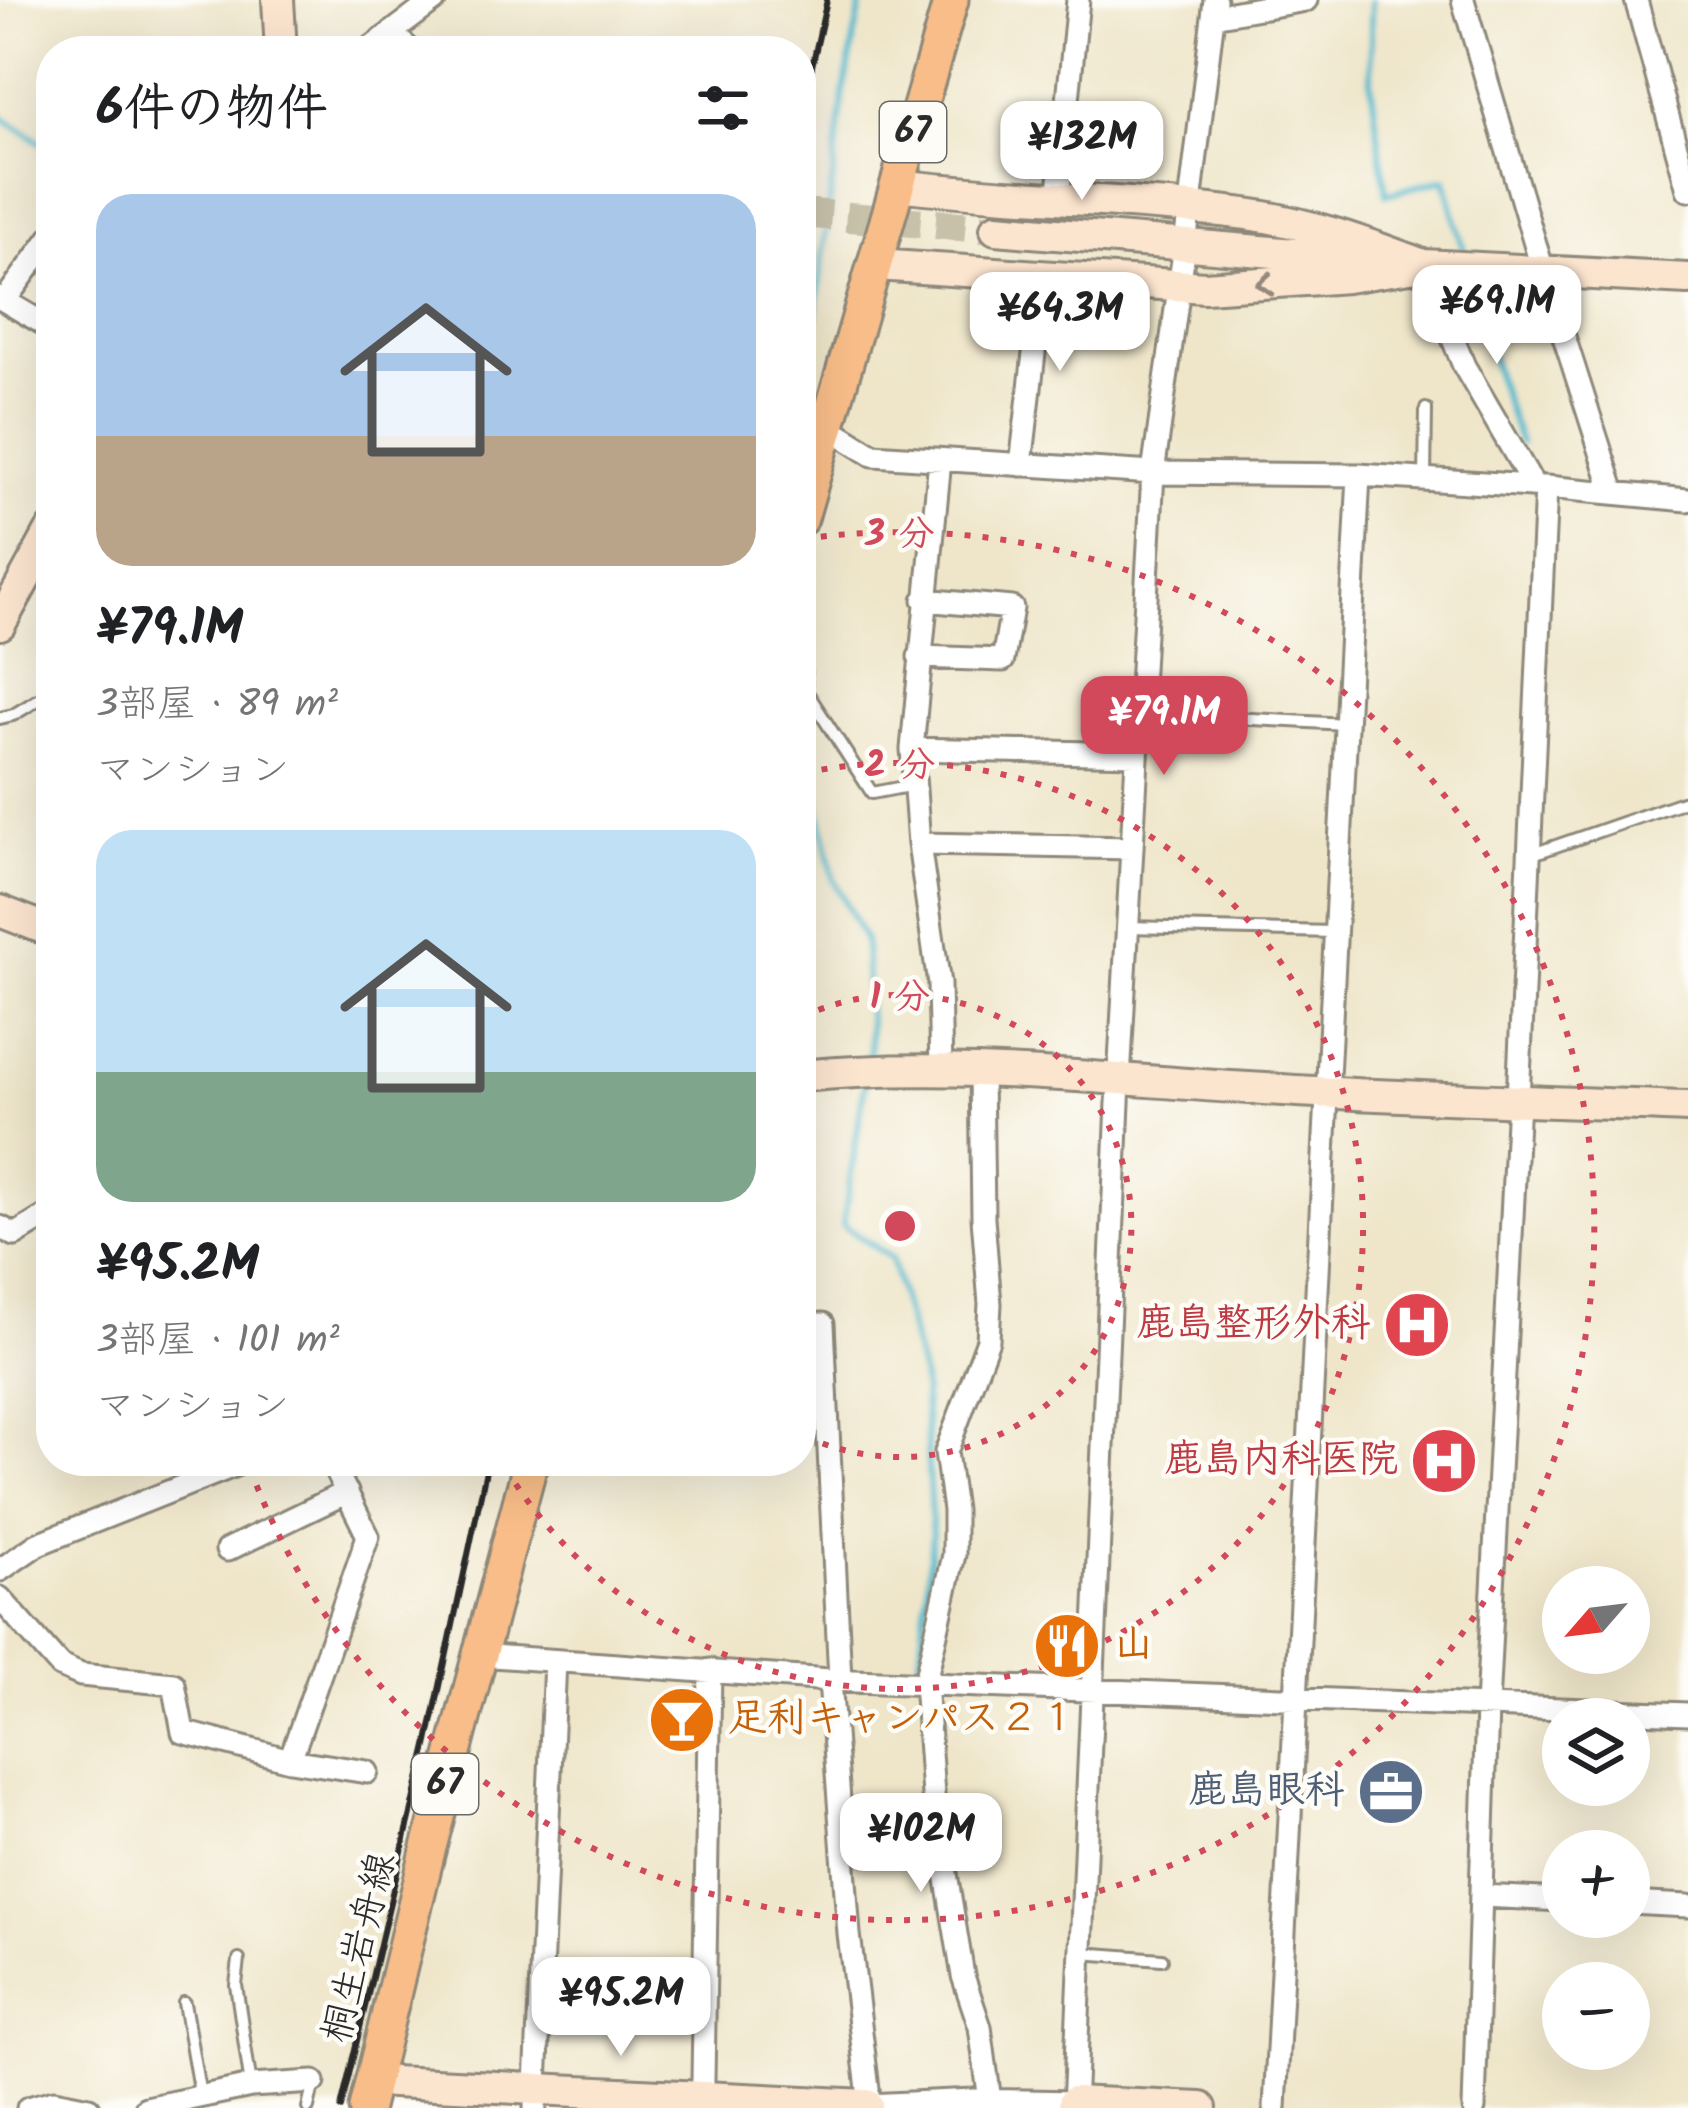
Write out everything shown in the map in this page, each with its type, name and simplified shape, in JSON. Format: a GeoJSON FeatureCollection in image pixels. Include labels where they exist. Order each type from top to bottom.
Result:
{"type":"FeatureCollection","features":[{"type":"Feature","properties":{"kind":"main road"},"geometry":{"type":"LineString","coordinates":[[278,0],[280,36]]}},
{"type":"Feature","properties":{"kind":"main road","name":"67"},"geometry":{"type":"LineString","coordinates":[[816,467],[951,0]]}},
{"type":"Feature","properties":{"kind":"main road"},"geometry":{"type":"LineString","coordinates":[[898,185],[1250,214],[1355,238],[1423,265]]}},
{"type":"Feature","properties":{"kind":"main road"},"geometry":{"type":"LineString","coordinates":[[996,229],[1423,265],[1688,279]]}},
{"type":"Feature","properties":{"kind":"main road"},"geometry":{"type":"LineString","coordinates":[[876,265],[1178,286],[1270,284],[1423,265]]}},
{"type":"Feature","properties":{"kind":"main road"},"geometry":{"type":"LineString","coordinates":[[0,624],[36,558]]}},
{"type":"Feature","properties":{"kind":"main road"},"geometry":{"type":"LineString","coordinates":[[0,911],[36,925]]}},
{"type":"Feature","properties":{"kind":"main road"},"geometry":{"type":"LineString","coordinates":[[816,1075],[981,1071],[1328,1094],[1688,1107]]}},
{"type":"Feature","properties":{"kind":"main road","name":"桐生岩舟線"},"geometry":{"type":"LineString","coordinates":[[369,2094],[527,1476]]}},
{"type":"Feature","properties":{"kind":"main road"},"geometry":{"type":"LineString","coordinates":[[369,2094],[867,2106]]}},
{"type":"Feature","properties":{"kind":"main road"},"geometry":{"type":"LineString","coordinates":[[1074,2105],[1201,2108]]}},
{"type":"Feature","properties":{"kind":"street"},"geometry":{"type":"LineString","coordinates":[[388,36],[435,0]]}},
{"type":"Feature","properties":{"kind":"street"},"geometry":{"type":"LineString","coordinates":[[1058,200],[1078,0]]}},
{"type":"Feature","properties":{"kind":"street"},"geometry":{"type":"LineString","coordinates":[[816,1324],[823,1324],[849,1934],[867,2106],[983,2100],[1074,2105],[1119,1080],[1153,472],[1214,8],[1306,0]]}},
{"type":"Feature","properties":{"kind":"street"},"geometry":{"type":"LineString","coordinates":[[1463,0],[1614,493]]}},
{"type":"Feature","properties":{"kind":"street"},"geometry":{"type":"LineString","coordinates":[[1636,0],[1687,183]]}},
{"type":"Feature","properties":{"kind":"street"},"geometry":{"type":"LineString","coordinates":[[392,33],[395,36]]}},
{"type":"Feature","properties":{"kind":"street"},"geometry":{"type":"LineString","coordinates":[[36,256],[3,299],[36,319]]}},
{"type":"Feature","properties":{"kind":"street"},"geometry":{"type":"LineString","coordinates":[[1423,265],[1464,367],[1540,487],[1530,855],[1487,1707],[1474,2108]]}},
{"type":"Feature","properties":{"kind":"street"},"geometry":{"type":"LineString","coordinates":[[1022,465],[1043,276]]}},
{"type":"Feature","properties":{"kind":"street"},"geometry":{"type":"LineString","coordinates":[[828,427],[873,454],[940,460],[1153,472],[1359,476],[1688,500]]}},
{"type":"Feature","properties":{"kind":"street"},"geometry":{"type":"LineString","coordinates":[[940,460],[912,749],[919,844],[939,984],[941,1070]]}},
{"type":"Feature","properties":{"kind":"street"},"geometry":{"type":"LineString","coordinates":[[1275,2108],[1359,476]]}},
{"type":"Feature","properties":{"kind":"street"},"geometry":{"type":"LineString","coordinates":[[920,657],[1003,660],[1012,608],[924,600]]}},
{"type":"Feature","properties":{"kind":"street"},"geometry":{"type":"LineString","coordinates":[[912,749],[1137,754]]}},
{"type":"Feature","properties":{"kind":"street"},"geometry":{"type":"LineString","coordinates":[[919,844],[1132,848]]}},
{"type":"Feature","properties":{"kind":"street"},"geometry":{"type":"LineString","coordinates":[[981,1071],[988,1340],[946,1452],[954,1555],[925,1682],[933,1795],[963,1976],[980,2027],[983,2100]]}},
{"type":"Feature","properties":{"kind":"street"},"geometry":{"type":"LineString","coordinates":[[0,1227],[15,1235],[36,1222]]}},
{"type":"Feature","properties":{"kind":"street"},"geometry":{"type":"LineString","coordinates":[[0,1570],[38,1544],[208,1476]]}},
{"type":"Feature","properties":{"kind":"street"},"geometry":{"type":"LineString","coordinates":[[290,1760],[368,1536],[338,1476]]}},
{"type":"Feature","properties":{"kind":"street"},"geometry":{"type":"LineString","coordinates":[[227,1550],[346,1492]]}},
{"type":"Feature","properties":{"kind":"street"},"geometry":{"type":"LineString","coordinates":[[0,1598],[60,1666],[81,1676],[173,1684],[183,1732],[290,1760],[368,1772]]}},
{"type":"Feature","properties":{"kind":"street"},"geometry":{"type":"LineString","coordinates":[[478,1655],[835,1680],[1688,1714]]}},
{"type":"Feature","properties":{"kind":"street"},"geometry":{"type":"LineString","coordinates":[[536,2098],[556,1661]]}},
{"type":"Feature","properties":{"kind":"street"},"geometry":{"type":"LineString","coordinates":[[701,2102],[710,1670]]}},
{"type":"Feature","properties":{"kind":"street"},"geometry":{"type":"LineString","coordinates":[[1481,1895],[1542,1899]]}},
{"type":"Feature","properties":{"kind":"street"},"geometry":{"type":"LineString","coordinates":[[1650,1904],[1688,1906]]}},
{"type":"Feature","properties":{"kind":"street"},"geometry":{"type":"LineString","coordinates":[[146,2108],[200,2095],[238,2095],[314,2082]]}},
{"type":"Feature","properties":{"kind":"street"},"geometry":{"type":"LineString","coordinates":[[28,2108],[54,2102],[88,2108]]}},
{"type":"Feature","properties":{"kind":"lane"},"geometry":{"type":"LineString","coordinates":[[1425,480],[1426,409]]}},
{"type":"Feature","properties":{"kind":"lane"},"geometry":{"type":"LineString","coordinates":[[0,718],[13,716],[36,701]]}},
{"type":"Feature","properties":{"kind":"lane"},"geometry":{"type":"LineString","coordinates":[[816,706],[872,793],[914,785]]}},
{"type":"Feature","properties":{"kind":"lane"},"geometry":{"type":"LineString","coordinates":[[1139,713],[1346,724]]}},
{"type":"Feature","properties":{"kind":"lane"},"geometry":{"type":"LineString","coordinates":[[1530,855],[1688,800]]}},
{"type":"Feature","properties":{"kind":"lane"},"geometry":{"type":"LineString","coordinates":[[1127,927],[1336,932]]}},
{"type":"Feature","properties":{"kind":"lane"},"geometry":{"type":"LineString","coordinates":[[1081,1953],[1162,1959]]}},
{"type":"Feature","properties":{"kind":"lane"},"geometry":{"type":"LineString","coordinates":[[238,2095],[239,1960]]}},
{"type":"Feature","properties":{"kind":"lane"},"geometry":{"type":"LineString","coordinates":[[184,2003],[200,2095]]}},
{"type":"Feature","properties":{"kind":"lane"},"geometry":{"type":"LineString","coordinates":[[308,2108],[314,2082]]}},
{"type":"Feature","properties":{"kind":"waterway"},"geometry":{"type":"LineString","coordinates":[[816,310],[843,96],[862,0]]}},
{"type":"Feature","properties":{"kind":"waterway"},"geometry":{"type":"LineString","coordinates":[[1371,0],[1371,82],[1386,194],[1445,179],[1466,259]]}},
{"type":"Feature","properties":{"kind":"waterway"},"geometry":{"type":"LineString","coordinates":[[0,116],[36,139]]}},
{"type":"Feature","properties":{"kind":"waterway"},"geometry":{"type":"LineString","coordinates":[[1471,278],[1496,375],[1520,443]]}},
{"type":"Feature","properties":{"kind":"waterway"},"geometry":{"type":"LineString","coordinates":[[816,795],[834,880],[865,941],[867,1063]]}},
{"type":"Feature","properties":{"kind":"waterway"},"geometry":{"type":"LineString","coordinates":[[865,1082],[843,1225],[891,1258],[923,1378],[932,1535],[920,1661]]}},
{"type":"Feature","properties":{"kind":"tunnel"},"geometry":{"type":"LineString","coordinates":[[816,214],[996,229]]}},
{"type":"Feature","properties":{"kind":"railway"},"geometry":{"type":"LineString","coordinates":[[816,49],[827,0]]}},
{"type":"Feature","properties":{"kind":"railway"},"geometry":{"type":"LineString","coordinates":[[341,2108],[428,1742],[485,1476]]}},
{"type":"Feature","properties":{"kind":"place","name":"鹿島整形外科"},"geometry":{"type":"Point","coordinates":[1417,1325]}},
{"type":"Feature","properties":{"kind":"place","name":"鹿島内科医院"},"geometry":{"type":"Point","coordinates":[1444,1461]}},
{"type":"Feature","properties":{"kind":"place","name":"山"},"geometry":{"type":"Point","coordinates":[1067,1646]}},
{"type":"Feature","properties":{"kind":"place","name":"足利キャンパス２１"},"geometry":{"type":"Point","coordinates":[682,1720]}},
{"type":"Feature","properties":{"kind":"place","name":"鹿島眼科"},"geometry":{"type":"Point","coordinates":[1391,1792]}}]}
